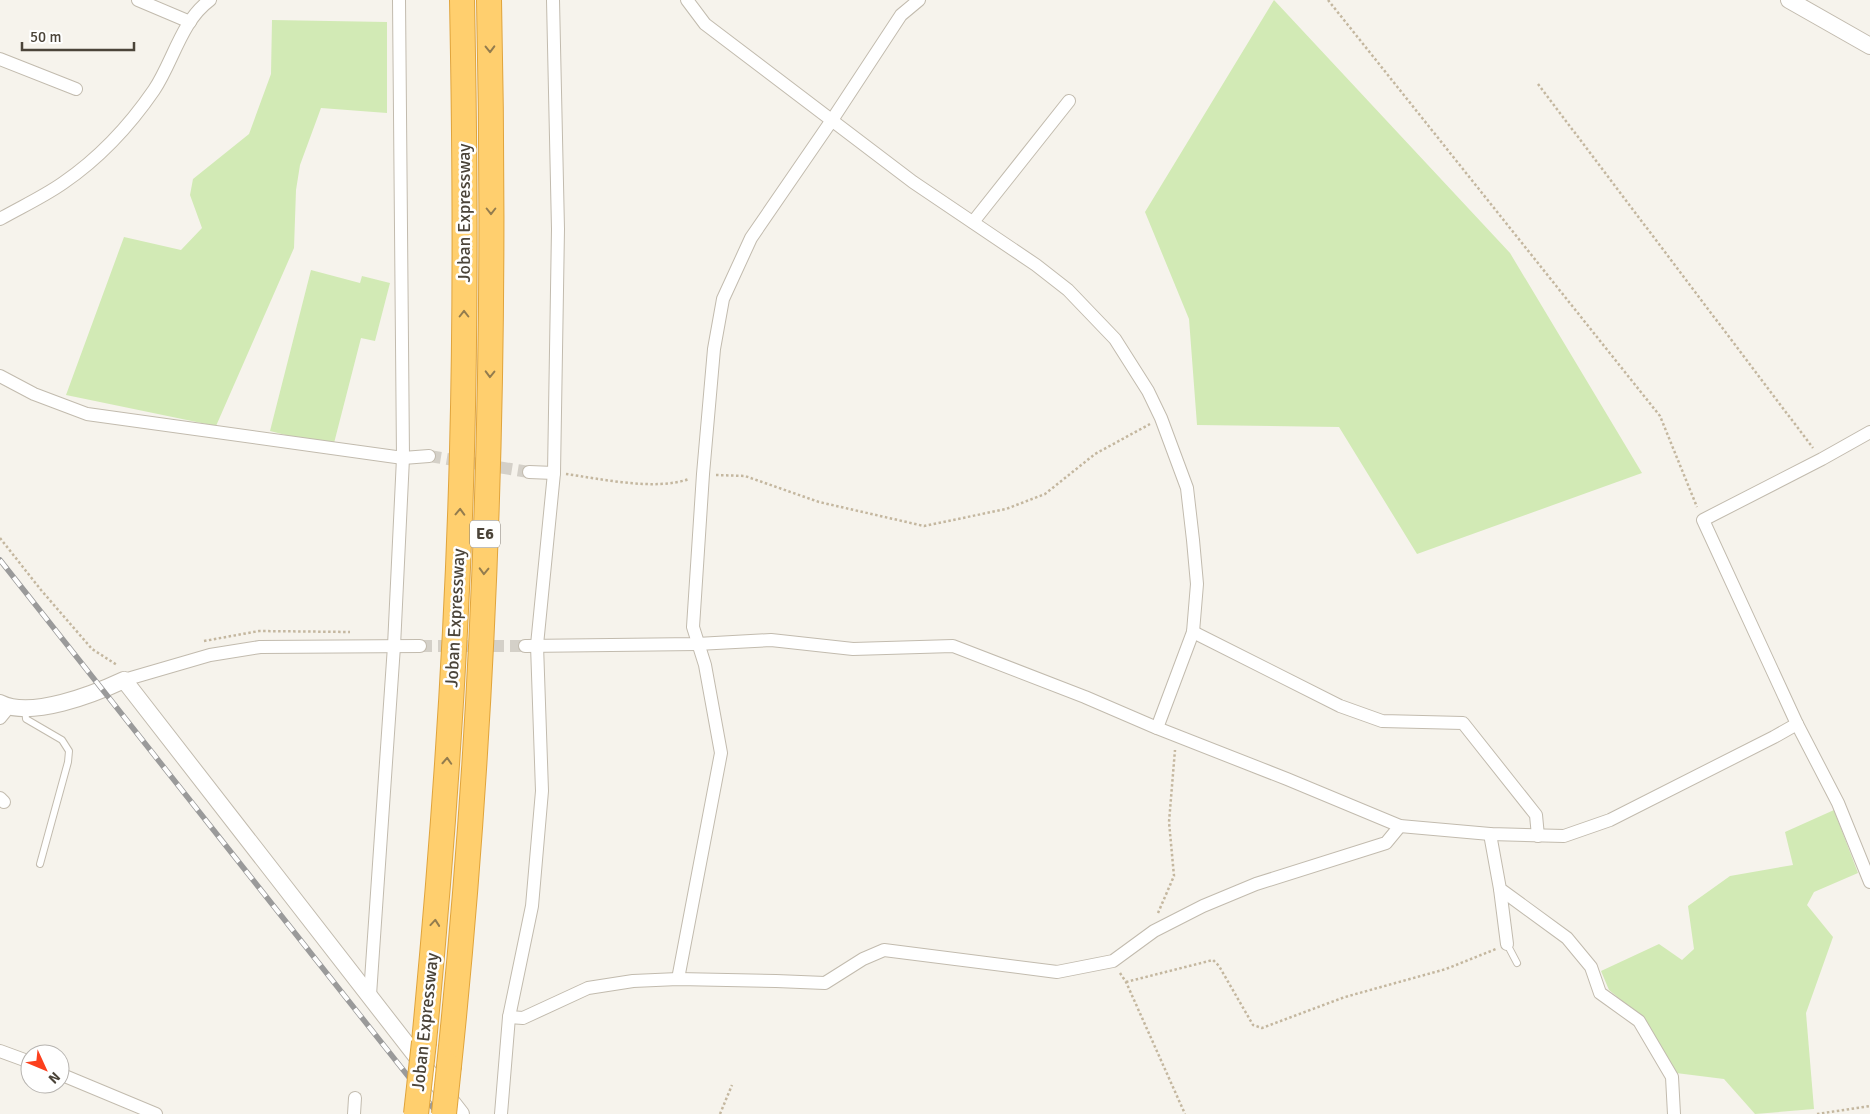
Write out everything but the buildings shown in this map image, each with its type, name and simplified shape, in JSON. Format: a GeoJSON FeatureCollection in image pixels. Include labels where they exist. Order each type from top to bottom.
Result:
{"type":"FeatureCollection","features":[{"type":"Feature","properties":{"kind":"highway","name":"Joban Expressway"},"geometry":{"type":"LineString","coordinates":[[416,1114],[442,842],[455,632],[462,451],[464,93],[462,0]]}},
{"type":"Feature","properties":{"kind":"highway","name":"Joban Expressway"},"geometry":{"type":"LineString","coordinates":[[444,1114],[468,853],[483,623],[491,321],[489,0]]}},
{"type":"Feature","properties":{"kind":"street"},"geometry":{"type":"LineString","coordinates":[[138,0],[190,22]]}},
{"type":"Feature","properties":{"kind":"street"},"geometry":{"type":"LineString","coordinates":[[0,219],[62,184],[81,170],[111,142],[140,110],[155,88],[190,22],[203,5],[210,0]]}},
{"type":"Feature","properties":{"kind":"street"},"geometry":{"type":"LineString","coordinates":[[370,996],[394,646],[403,458],[399,0]]}},
{"type":"Feature","properties":{"kind":"street"},"geometry":{"type":"LineString","coordinates":[[501,1114],[509,1017],[532,906],[542,791],[531,645],[554,473],[558,229],[553,0]]}},
{"type":"Feature","properties":{"kind":"street"},"geometry":{"type":"LineString","coordinates":[[687,0],[705,24],[913,182],[1068,290],[1115,340],[1148,391],[1161,418],[1187,488],[1197,584],[1193,632],[1157,728]]}},
{"type":"Feature","properties":{"kind":"street"},"geometry":{"type":"LineString","coordinates":[[678,979],[721,754],[705,665],[693,627],[703,474],[714,349],[723,298],[751,238],[901,15],[919,0]]}},
{"type":"Feature","properties":{"kind":"street"},"geometry":{"type":"LineString","coordinates":[[1789,0],[1870,46]]}},
{"type":"Feature","properties":{"kind":"street"},"geometry":{"type":"LineString","coordinates":[[0,59],[76,89]]}},
{"type":"Feature","properties":{"kind":"street"},"geometry":{"type":"LineString","coordinates":[[973,222],[1069,101]]}},
{"type":"Feature","properties":{"kind":"street"},"geometry":{"type":"LineString","coordinates":[[0,376],[34,394],[87,414],[403,458],[429,456]]}},
{"type":"Feature","properties":{"kind":"street"},"geometry":{"type":"LineString","coordinates":[[1870,432],[1822,459],[1703,520],[1797,724],[1838,803],[1870,882]]}},
{"type":"Feature","properties":{"kind":"street"},"geometry":{"type":"LineString","coordinates":[[529,472],[554,473]]}},
{"type":"Feature","properties":{"kind":"street"},"geometry":{"type":"LineString","coordinates":[[1193,632],[1340,706],[1382,721],[1463,723],[1536,815],[1538,836]]}},
{"type":"Feature","properties":{"kind":"street"},"geometry":{"type":"LineString","coordinates":[[531,645],[697,644],[771,640],[853,649],[953,646],[1086,697],[1157,728],[1400,826],[1490,834],[1564,836],[1610,820],[1797,724]]}},
{"type":"Feature","properties":{"kind":"street"},"geometry":{"type":"LineString","coordinates":[[8,709],[43,707],[103,689],[124,672],[260,647],[420,646]]}},
{"type":"Feature","properties":{"kind":"street"},"geometry":{"type":"LineString","coordinates":[[124,672],[461,1114]]}},
{"type":"Feature","properties":{"kind":"street"},"geometry":{"type":"LineString","coordinates":[[509,1017],[523,1018],[588,988],[633,981],[678,979],[776,980],[825,983],[863,959],[884,950],[1057,972],[1113,961],[1154,931],[1203,906],[1256,884],[1386,843],[1400,826]]}},
{"type":"Feature","properties":{"kind":"street"},"geometry":{"type":"LineString","coordinates":[[1490,834],[1507,944]]}},
{"type":"Feature","properties":{"kind":"street"},"geometry":{"type":"LineString","coordinates":[[1500,889],[1566,938],[1591,967],[1600,993],[1639,1021],[1672,1076],[1674,1114]]}},
{"type":"Feature","properties":{"kind":"street"},"geometry":{"type":"LineString","coordinates":[[0,1051],[20,1058]]}},
{"type":"Feature","properties":{"kind":"street"},"geometry":{"type":"LineString","coordinates":[[70,1078],[156,1114]]}},
{"type":"Feature","properties":{"kind":"street"},"geometry":{"type":"LineString","coordinates":[[354,1114],[356,1098]]}},
{"type":"Feature","properties":{"kind":"lane"},"geometry":{"type":"LineString","coordinates":[[8,709],[62,740],[69,751],[68,762],[40,864]]}},
{"type":"Feature","properties":{"kind":"lane"},"geometry":{"type":"LineString","coordinates":[[1507,944],[1517,963]]}},
{"type":"Feature","properties":{"kind":"path"},"geometry":{"type":"LineString","coordinates":[[1328,0],[1660,416],[1703,520]]}},
{"type":"Feature","properties":{"kind":"path"},"geometry":{"type":"LineString","coordinates":[[1538,84],[1822,459]]}},
{"type":"Feature","properties":{"kind":"path"},"geometry":{"type":"LineString","coordinates":[[554,473],[652,484],[680,482],[703,474],[744,476],[819,502],[924,526],[1006,509],[1045,494],[1095,454],[1161,418]]}},
{"type":"Feature","properties":{"kind":"path"},"geometry":{"type":"LineString","coordinates":[[0,538],[40,590],[92,649],[124,672]]}},
{"type":"Feature","properties":{"kind":"path"},"geometry":{"type":"LineString","coordinates":[[200,642],[259,631],[347,631],[360,635],[366,647]]}},
{"type":"Feature","properties":{"kind":"path"},"geometry":{"type":"LineString","coordinates":[[1154,931],[1154,921],[1174,876],[1169,822],[1175,750],[1180,737]]}},
{"type":"Feature","properties":{"kind":"path"},"geometry":{"type":"LineString","coordinates":[[1126,982],[1213,960],[1219,966],[1253,1025],[1262,1028],[1345,996],[1446,969],[1507,944]]}},
{"type":"Feature","properties":{"kind":"path"},"geometry":{"type":"LineString","coordinates":[[1113,961],[1126,982],[1185,1114]]}},
{"type":"Feature","properties":{"kind":"path"},"geometry":{"type":"LineString","coordinates":[[720,1114],[732,1085]]}},
{"type":"Feature","properties":{"kind":"path"},"geometry":{"type":"LineString","coordinates":[[1816,1114],[1870,1106]]}},
{"type":"Feature","properties":{"kind":"green space"},"geometry":{"type":"Polygon","coordinates":[[[1274,0],[1510,253],[1642,473],[1417,554],[1339,427],[1197,425],[1189,319],[1145,212],[1274,0]]]}},
{"type":"Feature","properties":{"kind":"green space"},"geometry":{"type":"Polygon","coordinates":[[[272,20],[387,22],[387,113],[321,108],[300,165],[296,190],[294,248],[216,426],[66,395],[124,237],[181,250],[202,228],[190,195],[193,179],[249,134],[271,74],[272,20]]]}},
{"type":"Feature","properties":{"kind":"green space"},"geometry":{"type":"Polygon","coordinates":[[[311,270],[360,283],[362,276],[390,283],[375,341],[361,338],[333,447],[270,431],[311,270]]]}},
{"type":"Feature","properties":{"kind":"green space"},"geometry":{"type":"Polygon","coordinates":[[[1834,810],[1858,873],[1814,892],[1807,905],[1833,937],[1806,1013],[1814,1109],[1755,1114],[1724,1079],[1676,1073],[1644,1019],[1609,990],[1601,971],[1659,944],[1682,960],[1694,949],[1688,906],[1730,876],[1793,865],[1785,832],[1834,810]]]}},
{"type":"Feature","properties":{"kind":"tunnel"},"geometry":{"type":"LineString","coordinates":[[429,456],[529,472]]}},
{"type":"Feature","properties":{"kind":"tunnel"},"geometry":{"type":"LineString","coordinates":[[420,646],[525,646]]}},
{"type":"Feature","properties":{"kind":"railway"},"geometry":{"type":"LineString","coordinates":[[0,560],[438,1114]]}}]}
